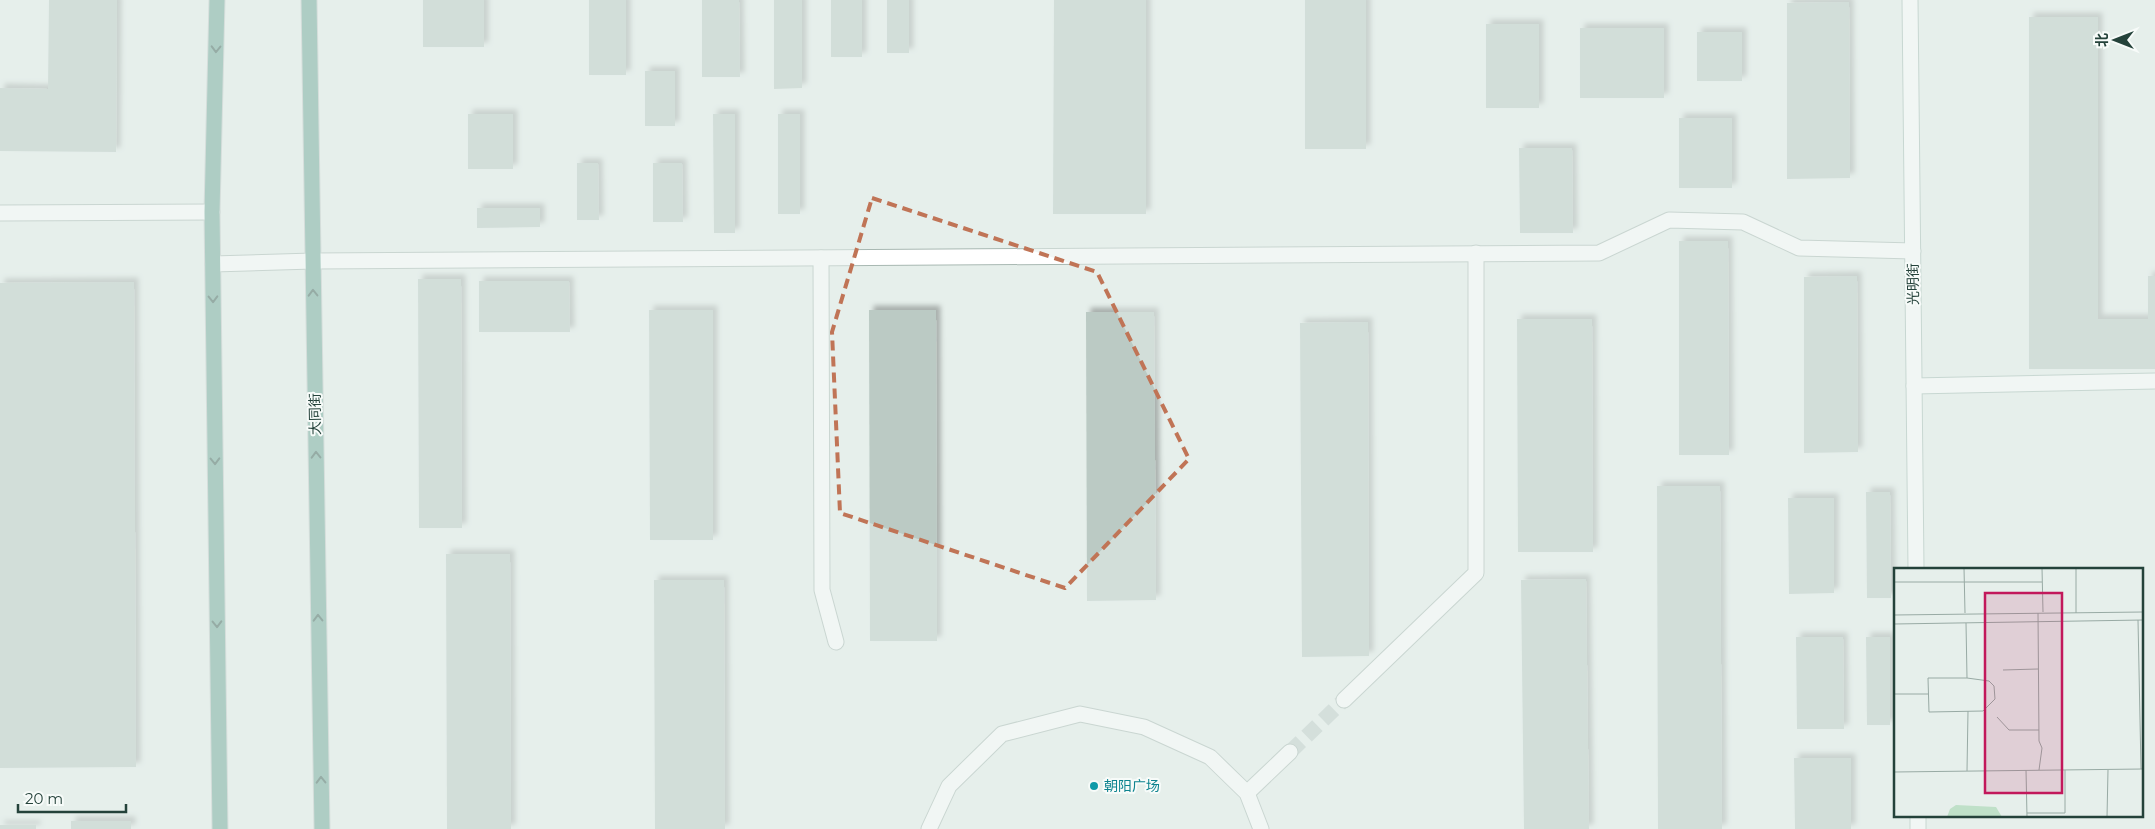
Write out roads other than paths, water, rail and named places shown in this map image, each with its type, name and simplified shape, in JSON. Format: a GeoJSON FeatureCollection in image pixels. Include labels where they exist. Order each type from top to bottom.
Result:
{"type":"FeatureCollection","features":[{"type":"Feature","properties":{"kind":"main road"},"geometry":{"type":"LineString","coordinates":[[217,0],[212,212],[220,829]]}},
{"type":"Feature","properties":{"kind":"main road","name":"大同街"},"geometry":{"type":"LineString","coordinates":[[309,0],[322,829]]}},
{"type":"Feature","properties":{"kind":"street","name":"光明街"},"geometry":{"type":"LineString","coordinates":[[1910,0],[1916,568]]}},
{"type":"Feature","properties":{"kind":"street"},"geometry":{"type":"LineString","coordinates":[[0,213],[212,212]]}},
{"type":"Feature","properties":{"kind":"street"},"geometry":{"type":"LineString","coordinates":[[213,264],[313,261],[1599,253],[1669,220],[1743,222],[1799,248],[1913,251]]}},
{"type":"Feature","properties":{"kind":"street"},"geometry":{"type":"LineString","coordinates":[[1344,700],[1476,573],[1476,254]]}},
{"type":"Feature","properties":{"kind":"street"},"geometry":{"type":"LineString","coordinates":[[821,258],[822,590],[836,642]]}},
{"type":"Feature","properties":{"kind":"street"},"geometry":{"type":"LineString","coordinates":[[1914,386],[2155,381]]}},
{"type":"Feature","properties":{"kind":"street"},"geometry":{"type":"LineString","coordinates":[[929,829],[949,786],[1002,734],[1080,714],[1144,727],[1210,757],[1247,793],[1261,829]]}},
{"type":"Feature","properties":{"kind":"street"},"geometry":{"type":"LineString","coordinates":[[1247,793],[1290,752]]}},
{"type":"Feature","properties":{"kind":"street"},"geometry":{"type":"LineString","coordinates":[[1918,816],[1918,829]]}},
{"type":"Feature","properties":{"kind":"tunnel"},"geometry":{"type":"LineString","coordinates":[[1290,752],[1344,700]]}},
{"type":"Feature","properties":{"kind":"place","name":"朝阳广场"},"geometry":{"type":"Point","coordinates":[1094,786]}}]}
